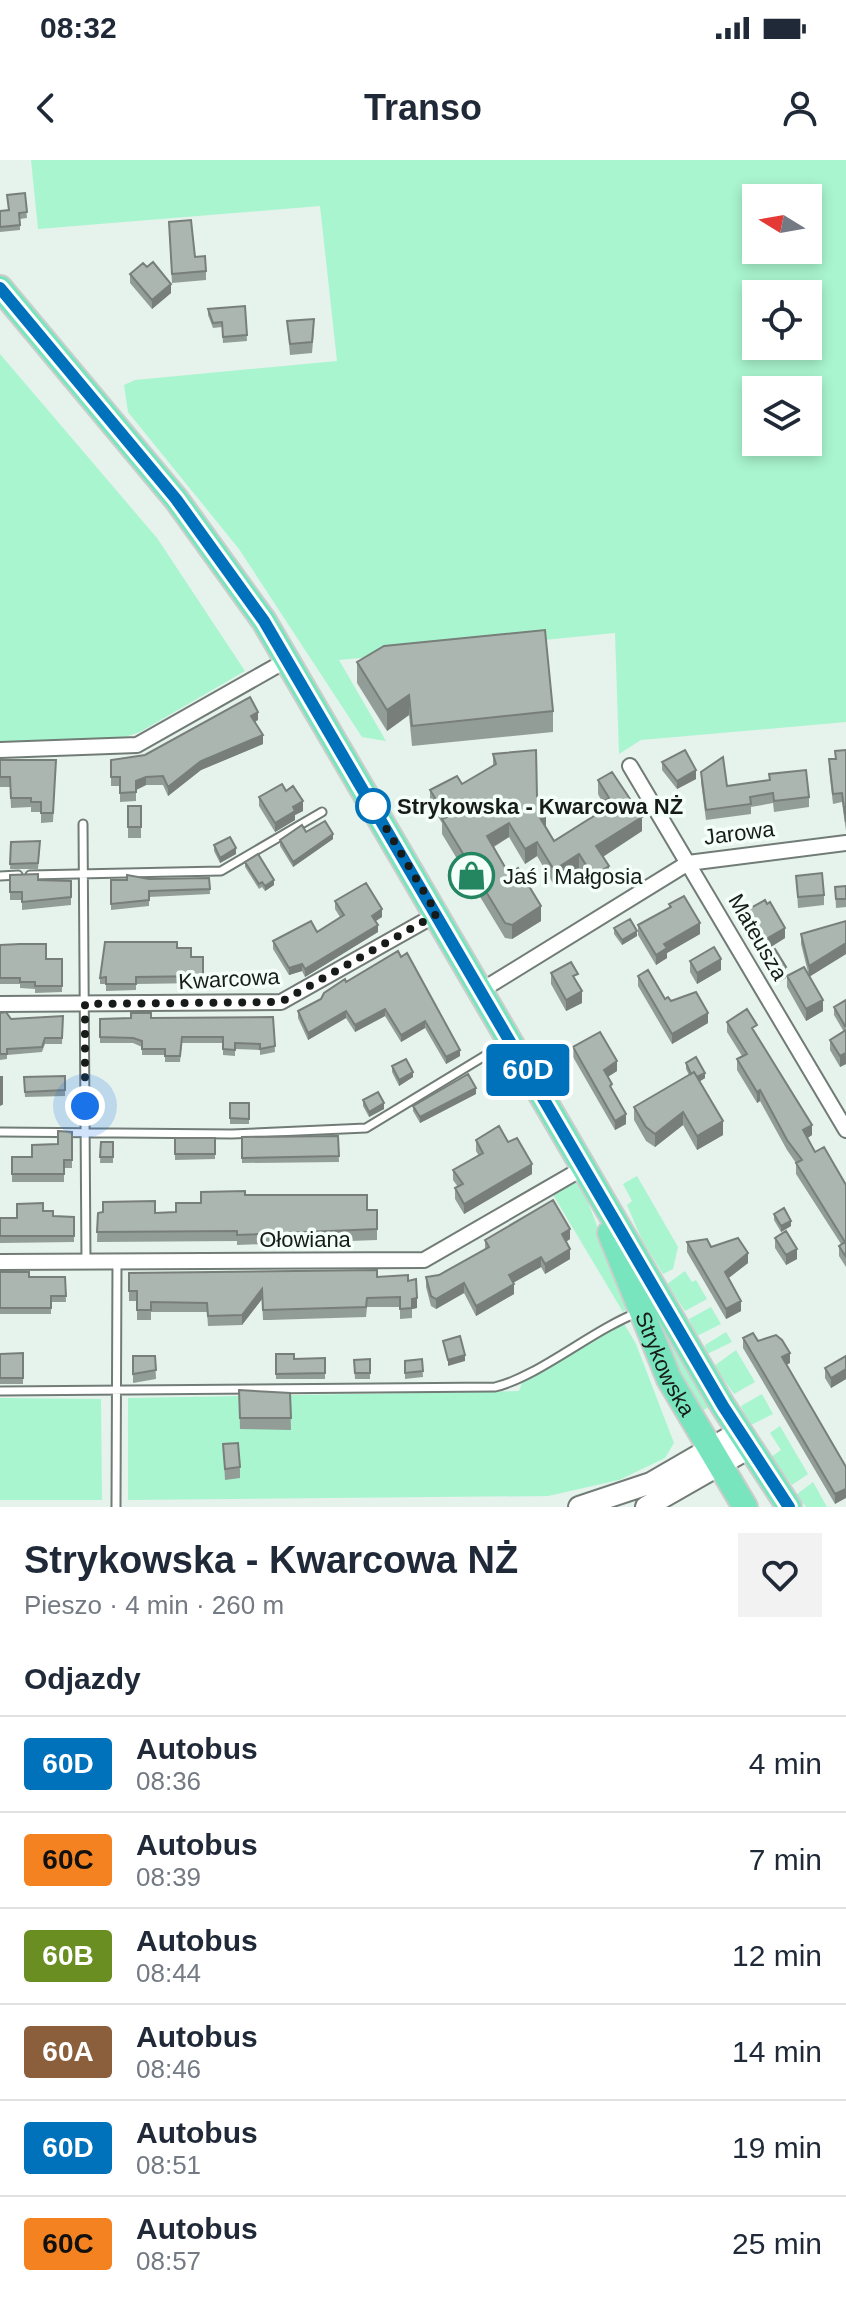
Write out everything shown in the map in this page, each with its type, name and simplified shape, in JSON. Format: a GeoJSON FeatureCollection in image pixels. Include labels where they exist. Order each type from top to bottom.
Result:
{"type":"FeatureCollection","features":[{"type":"Feature","properties":{"kind":"main road","name":"Strykowska"},"geometry":{"type":"LineString","coordinates":[[0,288],[176,499],[238,582],[482,990],[744,1440],[789,1507]]}},
{"type":"Feature","properties":{"kind":"main road","name":"Strykowska"},"geometry":{"type":"LineString","coordinates":[[585,1167],[639,1312],[669,1379],[745,1507]]}},
{"type":"Feature","properties":{"kind":"street"},"geometry":{"type":"LineString","coordinates":[[0,750],[137,745],[287,660]]}},
{"type":"Feature","properties":{"kind":"street","name":"Mateusza"},"geometry":{"type":"LineString","coordinates":[[630,766],[846,1130]]}},
{"type":"Feature","properties":{"kind":"street","name":"Jarowa"},"geometry":{"type":"LineString","coordinates":[[482,990],[688,863],[846,843]]}},
{"type":"Feature","properties":{"kind":"street","name":"Kwarcowa"},"geometry":{"type":"LineString","coordinates":[[0,1004],[281,1002],[437,914]]}},
{"type":"Feature","properties":{"kind":"street","name":"Ołowiana"},"geometry":{"type":"LineString","coordinates":[[0,1262],[424,1260],[585,1167]]}},
{"type":"Feature","properties":{"kind":"street"},"geometry":{"type":"LineString","coordinates":[[579,1507],[650,1499],[744,1440]]}},
{"type":"Feature","properties":{"kind":"lane"},"geometry":{"type":"LineString","coordinates":[[0,876],[221,871],[322,812]]}},
{"type":"Feature","properties":{"kind":"lane"},"geometry":{"type":"LineString","coordinates":[[83,824],[86,1261]]}},
{"type":"Feature","properties":{"kind":"lane"},"geometry":{"type":"LineString","coordinates":[[0,1132],[232,1134],[366,1128],[511,1040]]}},
{"type":"Feature","properties":{"kind":"lane"},"geometry":{"type":"LineString","coordinates":[[116,1507],[117,1261]]}},
{"type":"Feature","properties":{"kind":"lane"},"geometry":{"type":"LineString","coordinates":[[0,1391],[495,1387],[518,1378],[600,1328],[639,1312]]}},
{"type":"Feature","properties":{"kind":"green space"},"geometry":{"type":"Polygon","coordinates":[[[31,160],[846,160],[846,722],[641,740],[619,754],[615,633],[339,660],[386,741],[362,737],[239,549],[128,412],[124,385],[135,380],[337,361],[320,206],[38,229],[31,160]]]}},
{"type":"Feature","properties":{"kind":"green space"},"geometry":{"type":"Polygon","coordinates":[[[0,354],[157,538],[245,671],[140,732],[110,742],[0,743],[0,354]]]}},
{"type":"Feature","properties":{"kind":"green space"},"geometry":{"type":"Polygon","coordinates":[[[637,1176],[678,1247],[673,1269],[663,1274],[642,1240],[627,1205],[632,1201],[623,1184],[637,1176]]]}},
{"type":"Feature","properties":{"kind":"green space"},"geometry":{"type":"Polygon","coordinates":[[[580,1182],[629,1308],[623,1312],[552,1193],[580,1182]]]}},
{"type":"Feature","properties":{"kind":"green space"},"geometry":{"type":"Polygon","coordinates":[[[685,1271],[692,1282],[696,1280],[707,1299],[685,1311],[667,1284],[685,1271]]]}},
{"type":"Feature","properties":{"kind":"green space"},"geometry":{"type":"Polygon","coordinates":[[[647,1300],[709,1407],[702,1411],[663,1345],[647,1300]]]}},
{"type":"Feature","properties":{"kind":"green space"},"geometry":{"type":"Polygon","coordinates":[[[711,1307],[721,1324],[697,1336],[689,1319],[711,1307]]]}},
{"type":"Feature","properties":{"kind":"green space"},"geometry":{"type":"Polygon","coordinates":[[[623,1322],[636,1344],[674,1443],[665,1458],[619,1480],[548,1496],[128,1500],[128,1398],[519,1391],[523,1380],[623,1322]]]}},
{"type":"Feature","properties":{"kind":"green space"},"geometry":{"type":"Polygon","coordinates":[[[726,1332],[732,1342],[707,1354],[705,1345],[726,1332]]]}},
{"type":"Feature","properties":{"kind":"green space"},"geometry":{"type":"Polygon","coordinates":[[[736,1350],[755,1382],[734,1394],[714,1366],[736,1350]]]}},
{"type":"Feature","properties":{"kind":"green space"},"geometry":{"type":"Polygon","coordinates":[[[762,1394],[773,1414],[749,1426],[741,1406],[762,1394]]]}},
{"type":"Feature","properties":{"kind":"green space"},"geometry":{"type":"Polygon","coordinates":[[[0,1398],[101,1399],[102,1500],[0,1500],[0,1398]]]}},
{"type":"Feature","properties":{"kind":"green space"},"geometry":{"type":"Polygon","coordinates":[[[780,1426],[808,1474],[792,1485],[771,1457],[781,1450],[770,1433],[780,1426]]]}},
{"type":"Feature","properties":{"kind":"green space"},"geometry":{"type":"Polygon","coordinates":[[[813,1482],[827,1507],[806,1507],[796,1495],[813,1482]]]}},
{"type":"Feature","properties":{"kind":"building"},"geometry":{"type":"Polygon","coordinates":[[[25,193],[27,212],[19,213],[20,225],[0,227],[0,211],[9,210],[7,195],[25,193]]]}},
{"type":"Feature","properties":{"kind":"building"},"geometry":{"type":"Polygon","coordinates":[[[191,220],[195,257],[205,256],[206,271],[172,274],[169,222],[191,220]]]}},
{"type":"Feature","properties":{"kind":"building"},"geometry":{"type":"Polygon","coordinates":[[[153,262],[171,284],[152,300],[130,274],[143,263],[147,267],[153,262]]]}},
{"type":"Feature","properties":{"kind":"building"},"geometry":{"type":"Polygon","coordinates":[[[245,306],[247,335],[223,337],[222,322],[213,323],[208,309],[245,306]]]}},
{"type":"Feature","properties":{"kind":"building"},"geometry":{"type":"Polygon","coordinates":[[[314,319],[312,342],[290,344],[287,321],[314,319]]]}},
{"type":"Feature","properties":{"kind":"building"},"geometry":{"type":"Polygon","coordinates":[[[545,630],[553,711],[412,726],[409,695],[387,710],[357,662],[384,646],[545,630]]]}},
{"type":"Feature","properties":{"kind":"building"},"geometry":{"type":"Polygon","coordinates":[[[250,697],[258,712],[251,716],[263,735],[201,761],[168,787],[163,776],[146,777],[136,781],[136,792],[120,793],[120,777],[111,777],[111,760],[145,755],[250,697]]]}},
{"type":"Feature","properties":{"kind":"building"},"geometry":{"type":"Polygon","coordinates":[[[536,750],[537,796],[546,812],[539,816],[554,841],[597,814],[598,805],[609,798],[598,780],[612,772],[642,817],[596,846],[609,866],[593,876],[579,854],[554,870],[537,842],[525,849],[509,823],[487,836],[509,874],[518,868],[541,906],[512,925],[505,923],[442,819],[447,817],[430,790],[457,776],[462,784],[496,764],[493,754],[536,750]]]}},
{"type":"Feature","properties":{"kind":"building"},"geometry":{"type":"Polygon","coordinates":[[[685,750],[696,770],[677,781],[662,762],[685,750]]]}},
{"type":"Feature","properties":{"kind":"building"},"geometry":{"type":"Polygon","coordinates":[[[846,750],[846,822],[842,793],[833,794],[829,759],[836,759],[835,751],[846,750]]]}},
{"type":"Feature","properties":{"kind":"building"},"geometry":{"type":"Polygon","coordinates":[[[723,757],[727,786],[770,780],[769,774],[806,770],[809,797],[774,801],[773,793],[750,797],[751,804],[706,810],[701,772],[723,757]]]}},
{"type":"Feature","properties":{"kind":"building"},"geometry":{"type":"Polygon","coordinates":[[[0,760],[56,760],[53,813],[41,813],[41,802],[31,802],[31,798],[11,798],[10,777],[0,777],[0,760]]]}},
{"type":"Feature","properties":{"kind":"building"},"geometry":{"type":"Polygon","coordinates":[[[282,784],[286,791],[293,786],[303,801],[293,807],[295,811],[275,823],[259,797],[282,784]]]}},
{"type":"Feature","properties":{"kind":"building"},"geometry":{"type":"Polygon","coordinates":[[[128,806],[141,806],[141,827],[128,827],[128,806]]]}},
{"type":"Feature","properties":{"kind":"building"},"geometry":{"type":"Polygon","coordinates":[[[325,821],[333,834],[293,862],[280,840],[302,825],[306,832],[325,821]]]}},
{"type":"Feature","properties":{"kind":"building"},"geometry":{"type":"Polygon","coordinates":[[[230,837],[236,848],[220,858],[214,845],[230,837]]]}},
{"type":"Feature","properties":{"kind":"building"},"geometry":{"type":"Polygon","coordinates":[[[40,841],[38,863],[10,864],[11,842],[40,841]]]}},
{"type":"Feature","properties":{"kind":"building"},"geometry":{"type":"Polygon","coordinates":[[[258,854],[274,880],[265,886],[262,882],[259,884],[245,862],[258,854]]]}},
{"type":"Feature","properties":{"kind":"building"},"geometry":{"type":"Polygon","coordinates":[[[822,873],[824,895],[798,897],[796,876],[822,873]]]}},
{"type":"Feature","properties":{"kind":"building"},"geometry":{"type":"Polygon","coordinates":[[[38,874],[38,880],[71,881],[71,897],[22,902],[22,892],[10,892],[10,875],[38,874]]]}},
{"type":"Feature","properties":{"kind":"building"},"geometry":{"type":"Polygon","coordinates":[[[127,875],[149,879],[209,878],[210,889],[149,891],[149,900],[111,904],[111,880],[127,880],[127,875]]]}},
{"type":"Feature","properties":{"kind":"building"},"geometry":{"type":"Polygon","coordinates":[[[366,883],[382,909],[372,916],[378,925],[305,969],[302,964],[289,968],[273,941],[311,921],[317,932],[344,915],[335,901],[366,883]]]}},
{"type":"Feature","properties":{"kind":"building"},"geometry":{"type":"Polygon","coordinates":[[[846,886],[846,899],[836,899],[835,887],[846,886]]]}},
{"type":"Feature","properties":{"kind":"building"},"geometry":{"type":"Polygon","coordinates":[[[684,896],[700,923],[664,944],[667,948],[656,955],[638,925],[684,896]]]}},
{"type":"Feature","properties":{"kind":"building"},"geometry":{"type":"Polygon","coordinates":[[[765,900],[767,904],[770,902],[785,928],[766,939],[749,909],[765,900]]]}},
{"type":"Feature","properties":{"kind":"building"},"geometry":{"type":"Polygon","coordinates":[[[630,919],[637,931],[622,940],[614,928],[630,919]]]}},
{"type":"Feature","properties":{"kind":"building"},"geometry":{"type":"Polygon","coordinates":[[[846,921],[846,943],[809,966],[801,934],[846,921]]]}},
{"type":"Feature","properties":{"kind":"building"},"geometry":{"type":"Polygon","coordinates":[[[105,942],[177,942],[177,948],[191,948],[191,957],[203,957],[203,976],[136,977],[136,984],[106,984],[106,977],[100,978],[105,942]]]}},
{"type":"Feature","properties":{"kind":"building"},"geometry":{"type":"Polygon","coordinates":[[[46,944],[46,959],[62,959],[62,986],[35,986],[35,982],[20,982],[20,978],[0,978],[0,945],[46,944]]]}},
{"type":"Feature","properties":{"kind":"building"},"geometry":{"type":"Polygon","coordinates":[[[714,947],[721,959],[697,973],[690,961],[714,947]]]}},
{"type":"Feature","properties":{"kind":"building"},"geometry":{"type":"Polygon","coordinates":[[[775,949],[786,967],[774,974],[763,956],[775,949]]]}},
{"type":"Feature","properties":{"kind":"building"},"geometry":{"type":"Polygon","coordinates":[[[398,951],[401,957],[407,953],[460,1050],[446,1057],[425,1021],[401,1035],[385,1009],[355,1025],[346,1011],[308,1033],[298,1011],[321,999],[324,993],[345,979],[346,982],[398,951]]]}},
{"type":"Feature","properties":{"kind":"building"},"geometry":{"type":"Polygon","coordinates":[[[571,962],[578,974],[573,976],[582,991],[566,1000],[551,973],[571,962]]]}},
{"type":"Feature","properties":{"kind":"building"},"geometry":{"type":"Polygon","coordinates":[[[804,967],[823,1000],[806,1009],[787,976],[804,967]]]}},
{"type":"Feature","properties":{"kind":"building"},"geometry":{"type":"Polygon","coordinates":[[[648,970],[665,999],[668,997],[671,1001],[696,992],[708,1013],[672,1034],[638,976],[648,970]]]}},
{"type":"Feature","properties":{"kind":"building"},"geometry":{"type":"Polygon","coordinates":[[[846,1000],[846,1025],[845,1026],[834,1007],[846,1000]]]}},
{"type":"Feature","properties":{"kind":"building"},"geometry":{"type":"Polygon","coordinates":[[[747,1009],[757,1025],[752,1028],[812,1125],[803,1130],[815,1152],[824,1147],[846,1185],[846,1257],[839,1246],[845,1242],[796,1163],[802,1160],[787,1140],[760,1090],[757,1092],[737,1059],[747,1054],[727,1022],[747,1009]]]}},
{"type":"Feature","properties":{"kind":"building"},"geometry":{"type":"Polygon","coordinates":[[[6,1012],[11,1019],[63,1016],[62,1038],[45,1038],[42,1047],[7,1049],[7,1054],[0,1054],[0,1013],[6,1012]]]}},
{"type":"Feature","properties":{"kind":"building"},"geometry":{"type":"Polygon","coordinates":[[[131,1013],[151,1013],[151,1018],[273,1017],[275,1046],[260,1049],[260,1044],[235,1043],[235,1050],[223,1049],[223,1037],[182,1037],[180,1056],[165,1056],[165,1049],[142,1049],[142,1041],[133,1038],[100,1037],[100,1019],[131,1018],[131,1013]]]}},
{"type":"Feature","properties":{"kind":"building"},"geometry":{"type":"Polygon","coordinates":[[[846,1030],[846,1053],[840,1056],[830,1040],[846,1030]]]}},
{"type":"Feature","properties":{"kind":"building"},"geometry":{"type":"Polygon","coordinates":[[[600,1032],[617,1061],[604,1070],[626,1114],[615,1121],[573,1047],[600,1032]]]}},
{"type":"Feature","properties":{"kind":"building"},"geometry":{"type":"Polygon","coordinates":[[[696,1057],[705,1073],[697,1077],[694,1072],[691,1074],[686,1063],[696,1057]]]}},
{"type":"Feature","properties":{"kind":"building"},"geometry":{"type":"Polygon","coordinates":[[[406,1059],[413,1072],[399,1080],[392,1066],[406,1059]]]}},
{"type":"Feature","properties":{"kind":"building"},"geometry":{"type":"Polygon","coordinates":[[[694,1072],[723,1121],[697,1136],[683,1112],[655,1134],[646,1127],[634,1107],[694,1072]]]}},
{"type":"Feature","properties":{"kind":"building"},"geometry":{"type":"Polygon","coordinates":[[[468,1074],[476,1088],[420,1117],[413,1106],[468,1074]]]}},
{"type":"Feature","properties":{"kind":"building"},"geometry":{"type":"Polygon","coordinates":[[[65,1076],[65,1090],[25,1092],[24,1077],[65,1076]]]}},
{"type":"Feature","properties":{"kind":"building"},"geometry":{"type":"Polygon","coordinates":[[[0,1077],[2,1104],[0,1105],[0,1077]]]}},
{"type":"Feature","properties":{"kind":"building"},"geometry":{"type":"Polygon","coordinates":[[[378,1092],[384,1103],[369,1112],[363,1100],[378,1092]]]}},
{"type":"Feature","properties":{"kind":"building"},"geometry":{"type":"Polygon","coordinates":[[[230,1103],[249,1103],[249,1119],[230,1118],[230,1103]]]}},
{"type":"Feature","properties":{"kind":"building"},"geometry":{"type":"Polygon","coordinates":[[[499,1126],[508,1142],[517,1138],[532,1164],[464,1204],[455,1188],[463,1184],[453,1170],[483,1153],[476,1140],[499,1126]]]}},
{"type":"Feature","properties":{"kind":"building"},"geometry":{"type":"Polygon","coordinates":[[[58,1131],[72,1132],[72,1160],[64,1160],[64,1174],[12,1174],[12,1157],[32,1157],[32,1145],[58,1144],[58,1131]]]}},
{"type":"Feature","properties":{"kind":"building"},"geometry":{"type":"Polygon","coordinates":[[[338,1136],[339,1156],[242,1158],[242,1137],[338,1136]]]}},
{"type":"Feature","properties":{"kind":"building"},"geometry":{"type":"Polygon","coordinates":[[[175,1138],[215,1138],[215,1154],[175,1154],[175,1138]]]}},
{"type":"Feature","properties":{"kind":"building"},"geometry":{"type":"Polygon","coordinates":[[[101,1142],[113,1142],[113,1157],[100,1157],[101,1142]]]}},
{"type":"Feature","properties":{"kind":"building"},"geometry":{"type":"Polygon","coordinates":[[[245,1191],[245,1195],[367,1195],[367,1210],[377,1210],[377,1229],[237,1235],[237,1231],[97,1232],[98,1213],[103,1212],[103,1202],[155,1201],[155,1213],[176,1212],[176,1203],[201,1203],[201,1192],[245,1191]]]}},
{"type":"Feature","properties":{"kind":"building"},"geometry":{"type":"Polygon","coordinates":[[[553,1200],[570,1229],[562,1234],[570,1249],[545,1264],[541,1257],[509,1275],[514,1284],[476,1306],[464,1283],[436,1299],[431,1296],[426,1277],[439,1275],[489,1247],[485,1240],[553,1200]]]}},
{"type":"Feature","properties":{"kind":"building"},"geometry":{"type":"Polygon","coordinates":[[[43,1203],[43,1211],[53,1211],[53,1216],[74,1217],[74,1236],[0,1236],[0,1218],[17,1218],[17,1204],[43,1203]]]}},
{"type":"Feature","properties":{"kind":"building"},"geometry":{"type":"Polygon","coordinates":[[[784,1208],[791,1221],[781,1226],[774,1214],[784,1208]]]}},
{"type":"Feature","properties":{"kind":"building"},"geometry":{"type":"Polygon","coordinates":[[[786,1231],[797,1249],[786,1255],[775,1238],[786,1231]]]}},
{"type":"Feature","properties":{"kind":"building"},"geometry":{"type":"Polygon","coordinates":[[[738,1238],[748,1253],[725,1272],[741,1301],[726,1309],[687,1242],[707,1239],[711,1247],[738,1238]]]}},
{"type":"Feature","properties":{"kind":"building"},"geometry":{"type":"Polygon","coordinates":[[[377,1270],[377,1277],[408,1275],[408,1281],[416,1279],[417,1298],[412,1299],[412,1308],[400,1309],[400,1297],[367,1298],[366,1307],[263,1310],[262,1289],[242,1315],[208,1316],[207,1303],[151,1302],[151,1310],[137,1310],[137,1291],[129,1291],[129,1273],[377,1270]]]}},
{"type":"Feature","properties":{"kind":"building"},"geometry":{"type":"Polygon","coordinates":[[[0,1272],[29,1272],[29,1277],[65,1277],[66,1296],[51,1296],[51,1308],[0,1308],[0,1272]]]}},
{"type":"Feature","properties":{"kind":"building"},"geometry":{"type":"Polygon","coordinates":[[[753,1333],[758,1341],[776,1335],[790,1353],[782,1357],[846,1467],[846,1489],[835,1494],[743,1338],[753,1333]]]}},
{"type":"Feature","properties":{"kind":"building"},"geometry":{"type":"Polygon","coordinates":[[[460,1336],[465,1355],[448,1360],[443,1341],[460,1336]]]}},
{"type":"Feature","properties":{"kind":"building"},"geometry":{"type":"Polygon","coordinates":[[[23,1353],[23,1378],[0,1378],[0,1354],[23,1353]]]}},
{"type":"Feature","properties":{"kind":"building"},"geometry":{"type":"Polygon","coordinates":[[[276,1354],[294,1354],[294,1359],[325,1358],[325,1373],[276,1374],[276,1354]]]}},
{"type":"Feature","properties":{"kind":"building"},"geometry":{"type":"Polygon","coordinates":[[[133,1356],[155,1356],[156,1370],[133,1374],[133,1356]]]}},
{"type":"Feature","properties":{"kind":"building"},"geometry":{"type":"Polygon","coordinates":[[[846,1356],[846,1369],[831,1378],[825,1368],[846,1356]]]}},
{"type":"Feature","properties":{"kind":"building"},"geometry":{"type":"Polygon","coordinates":[[[370,1359],[370,1373],[355,1373],[354,1360],[370,1359]]]}},
{"type":"Feature","properties":{"kind":"building"},"geometry":{"type":"Polygon","coordinates":[[[422,1359],[423,1371],[405,1373],[405,1361],[422,1359]]]}},
{"type":"Feature","properties":{"kind":"building"},"geometry":{"type":"Polygon","coordinates":[[[239,1390],[290,1393],[291,1418],[240,1418],[239,1390]]]}},
{"type":"Feature","properties":{"kind":"building"},"geometry":{"type":"Polygon","coordinates":[[[238,1443],[240,1467],[225,1469],[223,1444],[238,1443]]]}},
{"type":"Feature","properties":{"kind":"bus line","name":"60D"},"geometry":{"type":"LineString","coordinates":[[0,288],[176,499],[264,621],[723,1406],[789,1507]]}},
{"type":"Feature","properties":{"kind":"place","name":"Strykowska - Kwarcowa NŻ"},"geometry":{"type":"Point","coordinates":[373,806]}},
{"type":"Feature","properties":{"kind":"place","name":"Jaś i Małgosia"},"geometry":{"type":"Point","coordinates":[472,876]}},
{"type":"Feature","properties":{"kind":"route"},"geometry":{"type":"LineString","coordinates":[[85,1106],[85,1004],[281,1002],[302,993],[437,914],[373,806]]}}]}
